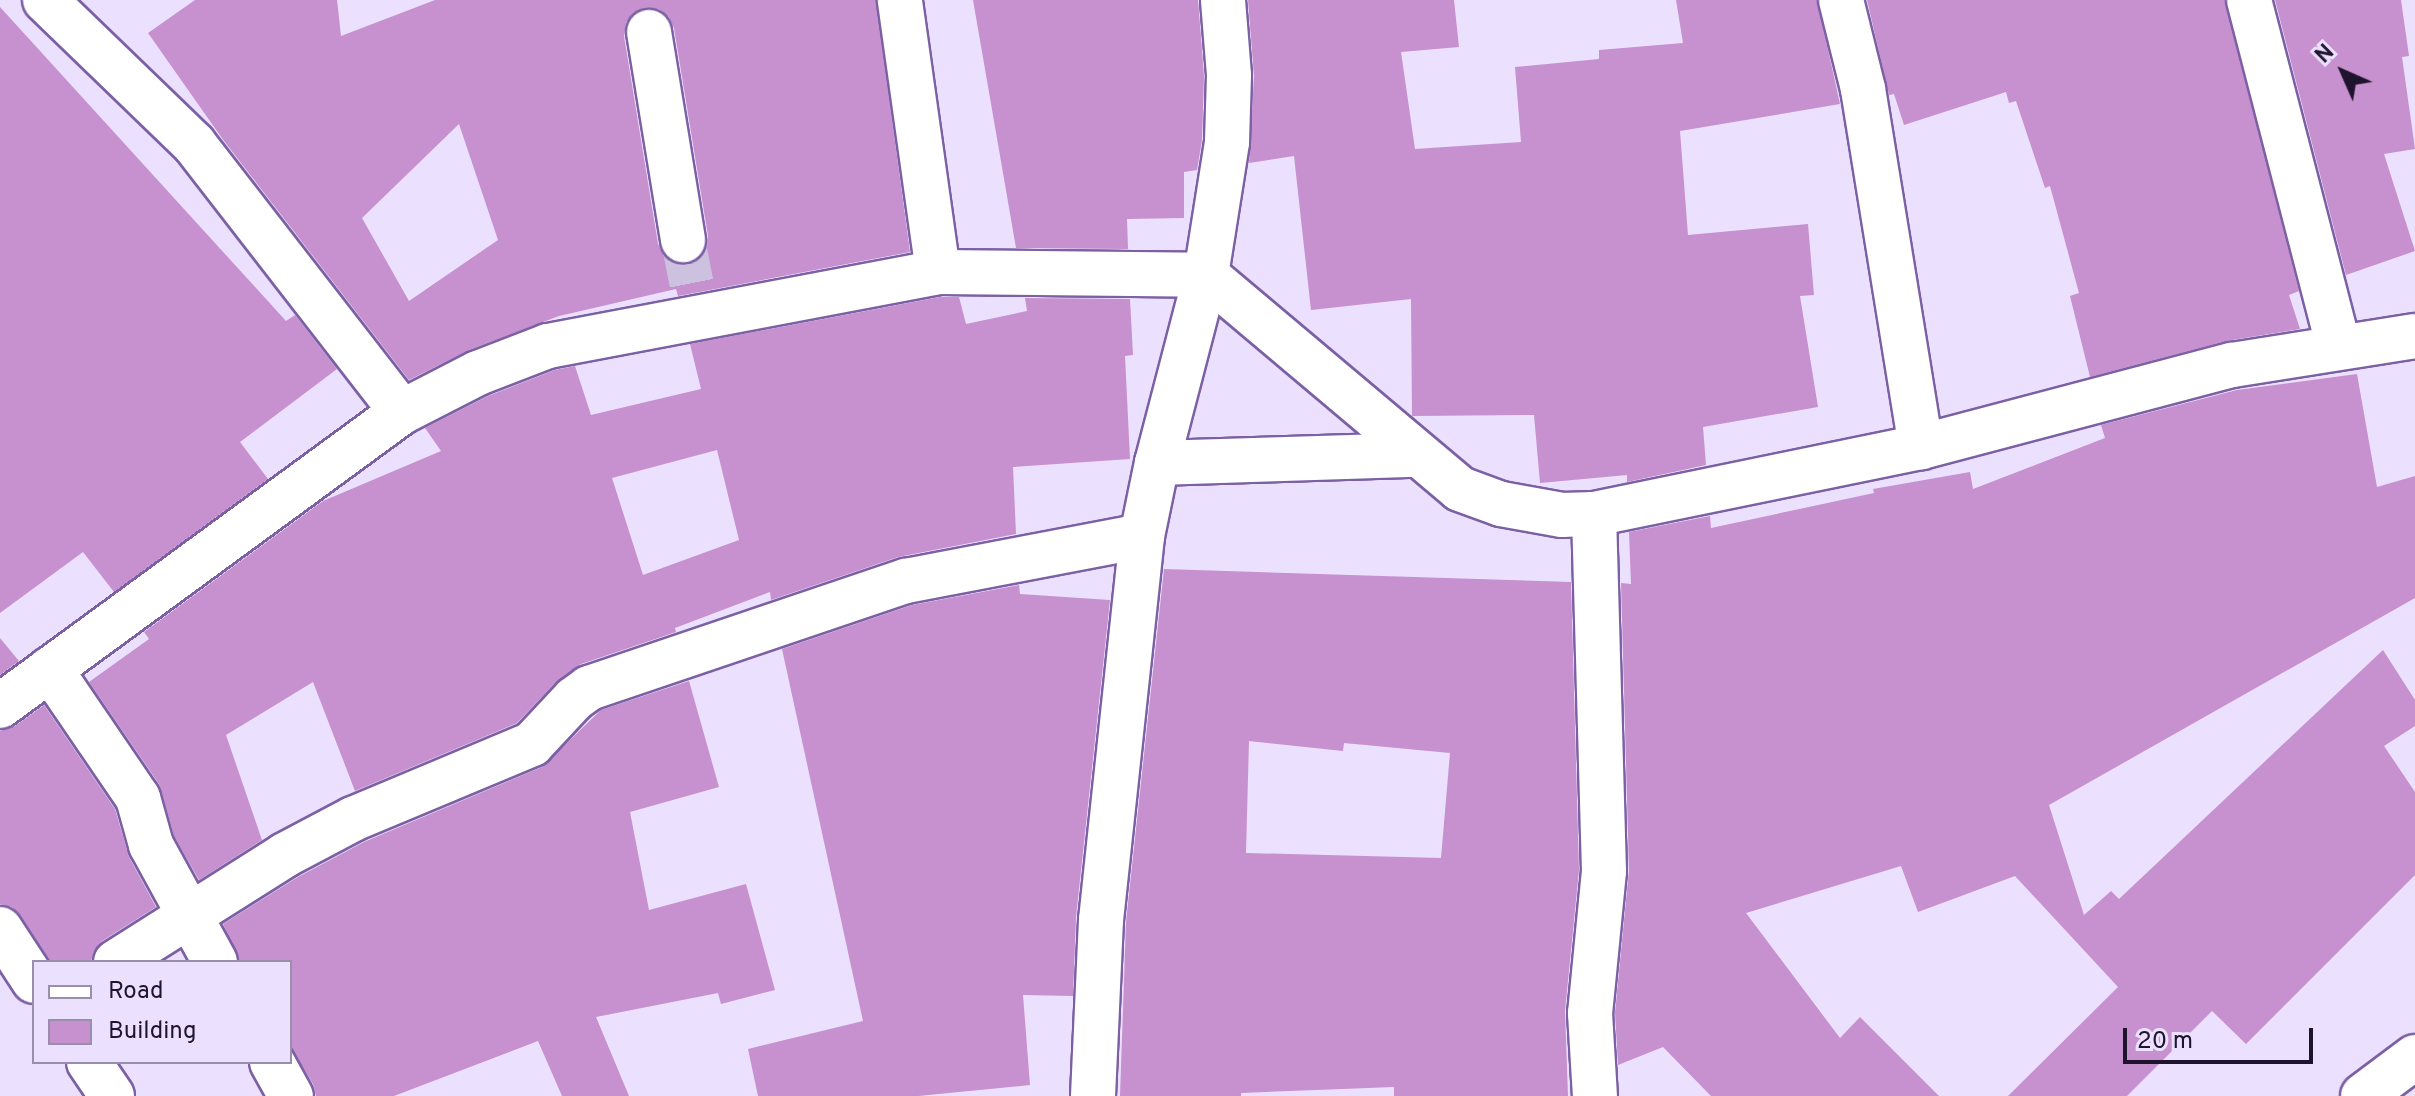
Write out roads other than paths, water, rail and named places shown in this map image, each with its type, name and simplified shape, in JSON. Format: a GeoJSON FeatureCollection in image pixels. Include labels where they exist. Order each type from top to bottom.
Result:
{"type":"FeatureCollection","features":[{"type":"Feature","properties":{"kind":"street"},"geometry":{"type":"LineString","coordinates":[[45,0],[194,144],[402,412]]}},
{"type":"Feature","properties":{"kind":"street"},"geometry":{"type":"LineString","coordinates":[[900,0],[938,272]]}},
{"type":"Feature","properties":{"kind":"street"},"geometry":{"type":"LineString","coordinates":[[1093,1096],[1101,920],[1142,536],[1157,463],[1206,275],[1227,142],[1229,75],[1223,0]]}},
{"type":"Feature","properties":{"kind":"street"},"geometry":{"type":"LineString","coordinates":[[1841,0],[1863,89],[1921,447]]}},
{"type":"Feature","properties":{"kind":"street"},"geometry":{"type":"LineString","coordinates":[[2249,0],[2339,348]]}},
{"type":"Feature","properties":{"kind":"street"},"geometry":{"type":"LineString","coordinates":[[649,32],[683,240]]}},
{"type":"Feature","properties":{"kind":"street"},"geometry":{"type":"LineString","coordinates":[[0,706],[402,412],[478,373],[548,346],[695,302],[938,272],[1206,275],[1460,489],[1501,504],[1562,515],[1594,514],[1921,447],[2232,365],[2415,336]]}},
{"type":"Feature","properties":{"kind":"street"},"geometry":{"type":"LineString","coordinates":[[1157,463],[1416,455]]}},
{"type":"Feature","properties":{"kind":"street"},"geometry":{"type":"LineString","coordinates":[[1594,514],[1604,871],[1590,1013],[1595,1096]]}},
{"type":"Feature","properties":{"kind":"street"},"geometry":{"type":"LineString","coordinates":[[119,960],[188,915],[353,819],[532,744],[574,699],[589,688],[906,581],[1142,536]]}},
{"type":"Feature","properties":{"kind":"street"},"geometry":{"type":"LineString","coordinates":[[50,669],[138,798],[147,837],[214,960]]}},
{"type":"Feature","properties":{"kind":"street"},"geometry":{"type":"LineString","coordinates":[[0,929],[32,978]]}},
{"type":"Feature","properties":{"kind":"street"},"geometry":{"type":"LineString","coordinates":[[2363,1096],[2415,1057]]}},
{"type":"Feature","properties":{"kind":"street"},"geometry":{"type":"LineString","coordinates":[[90,1064],[112,1096]]}},
{"type":"Feature","properties":{"kind":"street"},"geometry":{"type":"LineString","coordinates":[[273,1064],[291,1096]]}},
{"type":"Feature","properties":{"kind":"tunnel"},"geometry":{"type":"LineString","coordinates":[[683,240],[692,286]]}}]}
